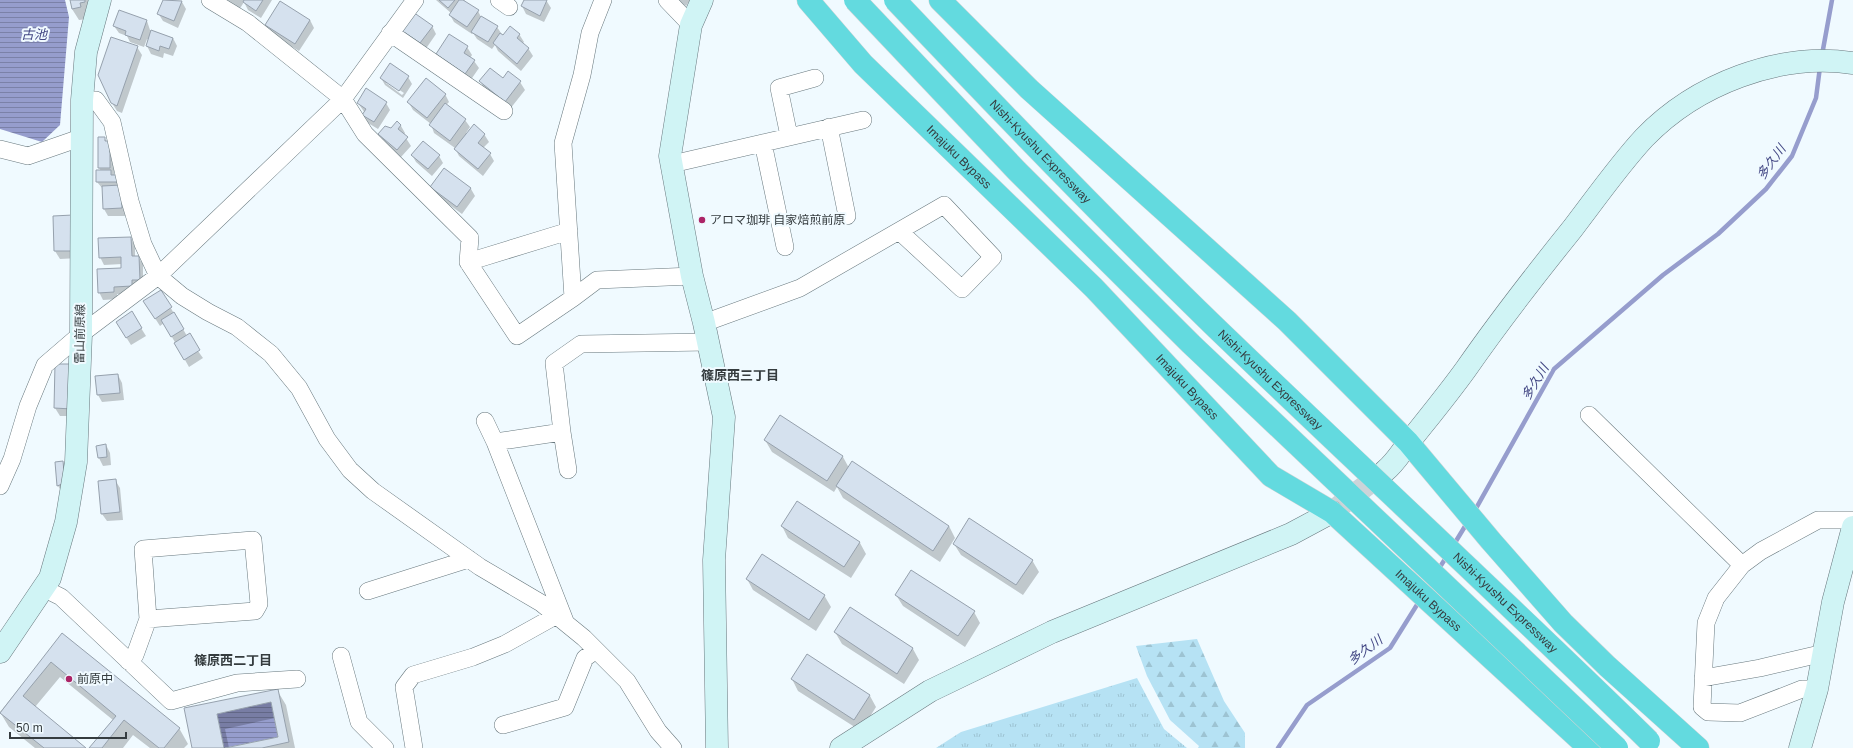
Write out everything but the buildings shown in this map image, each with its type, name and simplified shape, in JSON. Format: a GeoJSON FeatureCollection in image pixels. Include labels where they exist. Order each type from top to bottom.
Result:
{"type":"FeatureCollection","features":[{"type":"Feature","properties":{"kind":"highway","name":"Imajuku Bypass"},"geometry":{"type":"LineString","coordinates":[[808,0],[863,64],[1094,288],[1271,476],[1332,512],[1589,748]]}},
{"type":"Feature","properties":{"kind":"highway"},"geometry":{"type":"LineString","coordinates":[[855,0],[1017,171],[1191,344],[1617,748]]}},
{"type":"Feature","properties":{"kind":"highway","name":"Nishi-Kyushu Expressway"},"geometry":{"type":"LineString","coordinates":[[895,0],[1038,151],[1212,323],[1545,638],[1654,744]]}},
{"type":"Feature","properties":{"kind":"highway"},"geometry":{"type":"LineString","coordinates":[[944,1],[1034,94],[1286,321],[1408,442],[1491,541],[1563,622],[1607,666],[1698,748]]}},
{"type":"Feature","properties":{"kind":"street","name":"雷山前原線"},"geometry":{"type":"LineString","coordinates":[[0,652],[50,578],[66,522],[76,462],[81,334],[80,138],[86,52],[100,0]]}},
{"type":"Feature","properties":{"kind":"street"},"geometry":{"type":"LineString","coordinates":[[210,0],[248,23],[343,99],[364,134],[470,238],[468,262],[517,336],[574,298],[597,280],[692,276]]}},
{"type":"Feature","properties":{"kind":"street"},"geometry":{"type":"LineString","coordinates":[[0,486],[12,459],[28,406],[45,365],[81,334],[158,276],[343,99],[390,33],[416,0]]}},
{"type":"Feature","properties":{"kind":"street"},"geometry":{"type":"LineString","coordinates":[[574,298],[563,143],[582,75],[590,33],[603,0]]}},
{"type":"Feature","properties":{"kind":"street"},"geometry":{"type":"LineString","coordinates":[[667,0],[691,25]]}},
{"type":"Feature","properties":{"kind":"street"},"geometry":{"type":"LineString","coordinates":[[702,0],[691,25],[670,156],[692,276],[724,417],[714,560],[717,748]]}},
{"type":"Feature","properties":{"kind":"street"},"geometry":{"type":"LineString","coordinates":[[390,33],[504,111]]}},
{"type":"Feature","properties":{"kind":"street"},"geometry":{"type":"LineString","coordinates":[[1385,471],[1394,464],[1408,442],[1445,397],[1506,313],[1645,138],[1666,119],[1708,91],[1741,76],[1776,65],[1807,61],[1849,62]]}},
{"type":"Feature","properties":{"kind":"street"},"geometry":{"type":"LineString","coordinates":[[789,136],[779,88],[815,78]]}},
{"type":"Feature","properties":{"kind":"street"},"geometry":{"type":"LineString","coordinates":[[82,100],[96,100],[112,122],[130,201],[143,244],[158,276],[189,300],[237,327],[271,354],[299,388],[327,439],[350,470],[389,504],[475,563],[541,603],[596,650],[627,681],[658,730],[673,748]]}},
{"type":"Feature","properties":{"kind":"street"},"geometry":{"type":"LineString","coordinates":[[672,164],[863,120]]}},
{"type":"Feature","properties":{"kind":"street"},"geometry":{"type":"LineString","coordinates":[[829,127],[847,216]]}},
{"type":"Feature","properties":{"kind":"street"},"geometry":{"type":"LineString","coordinates":[[0,149],[28,156],[80,138]]}},
{"type":"Feature","properties":{"kind":"street"},"geometry":{"type":"LineString","coordinates":[[763,143],[785,247]]}},
{"type":"Feature","properties":{"kind":"street"},"geometry":{"type":"LineString","coordinates":[[568,470],[554,363],[582,344],[706,333],[800,288],[944,205],[993,257],[962,289],[899,231]]}},
{"type":"Feature","properties":{"kind":"street"},"geometry":{"type":"LineString","coordinates":[[468,262],[569,231]]}},
{"type":"Feature","properties":{"kind":"street"},"geometry":{"type":"LineString","coordinates":[[1589,415],[1742,565]]}},
{"type":"Feature","properties":{"kind":"street"},"geometry":{"type":"LineString","coordinates":[[485,421],[495,442],[561,619]]}},
{"type":"Feature","properties":{"kind":"street"},"geometry":{"type":"LineString","coordinates":[[495,442],[562,432]]}},
{"type":"Feature","properties":{"kind":"street"},"geometry":{"type":"LineString","coordinates":[[841,748],[930,691],[1052,632],[1292,534],[1332,512]]}},
{"type":"Feature","properties":{"kind":"street"},"geometry":{"type":"LineString","coordinates":[[1817,689],[1802,690],[1740,713],[1708,712],[1702,707],[1706,623],[1716,598],[1742,565],[1761,551],[1818,520],[1853,520]]}},
{"type":"Feature","properties":{"kind":"street"},"geometry":{"type":"LineString","coordinates":[[1800,748],[1817,689],[1834,602],[1853,527]]}},
{"type":"Feature","properties":{"kind":"street"},"geometry":{"type":"LineString","coordinates":[[128,661],[135,655],[148,619],[143,549],[253,540],[259,604],[255,611],[148,619]]}},
{"type":"Feature","properties":{"kind":"street"},"geometry":{"type":"LineString","coordinates":[[368,591],[475,563]]}},
{"type":"Feature","properties":{"kind":"street"},"geometry":{"type":"LineString","coordinates":[[385,598],[475,563]]}},
{"type":"Feature","properties":{"kind":"street"},"geometry":{"type":"LineString","coordinates":[[43,588],[61,597],[171,701],[237,683],[297,679]]}},
{"type":"Feature","properties":{"kind":"street"},"geometry":{"type":"LineString","coordinates":[[414,748],[404,687],[413,675],[506,644],[561,619]]}},
{"type":"Feature","properties":{"kind":"street"},"geometry":{"type":"LineString","coordinates":[[503,725],[565,707],[585,658],[596,650]]}},
{"type":"Feature","properties":{"kind":"street"},"geometry":{"type":"LineString","coordinates":[[1703,678],[1760,668],[1824,653]]}},
{"type":"Feature","properties":{"kind":"street"},"geometry":{"type":"LineString","coordinates":[[342,656],[359,722],[385,748]]}},
{"type":"Feature","properties":{"kind":"green space"},"geometry":{"type":"Polygon","coordinates":[[[1197,639],[1224,701],[1245,733],[1245,748],[1198,748],[1199,746],[1170,720],[1147,676],[1136,646],[1197,639]]]}},
{"type":"Feature","properties":{"kind":"green space"},"geometry":{"type":"Polygon","coordinates":[[[1137,678],[1164,729],[1187,748],[936,748],[961,732],[1137,678]]]}},
{"type":"Feature","properties":{"kind":"water","name":"古池"},"geometry":{"type":"Polygon","coordinates":[[[0,0],[65,0],[69,17],[60,125],[42,142],[0,129],[0,0]]]}},
{"type":"Feature","properties":{"kind":"water"},"geometry":{"type":"Polygon","coordinates":[[[271,702],[278,737],[224,748],[217,714],[271,702]]]}},
{"type":"Feature","properties":{"kind":"waterway","name":"多久川"},"geometry":{"type":"LineString","coordinates":[[1822,55],[1832,0]]}},
{"type":"Feature","properties":{"kind":"waterway","name":"多久川"},"geometry":{"type":"LineString","coordinates":[[1474,512],[1554,369],[1663,275],[1718,234],[1766,189],[1792,156],[1816,98],[1820,67]]}},
{"type":"Feature","properties":{"kind":"waterway","name":"多久川"},"geometry":{"type":"LineString","coordinates":[[1453,546],[1467,523]]}},
{"type":"Feature","properties":{"kind":"waterway","name":"多久川"},"geometry":{"type":"LineString","coordinates":[[1438,570],[1447,556]]}},
{"type":"Feature","properties":{"kind":"waterway","name":"多久川"},"geometry":{"type":"LineString","coordinates":[[1278,748],[1307,705],[1390,648],[1420,600]]}},
{"type":"Feature","properties":{"kind":"tunnel"},"geometry":{"type":"LineString","coordinates":[[1332,512],[1385,471]]}},
{"type":"Feature","properties":{"kind":"place","name":"アロマ珈琲 自家焙煎前原"},"geometry":{"type":"Point","coordinates":[702,220]}},
{"type":"Feature","properties":{"kind":"place","name":"前原中"},"geometry":{"type":"Point","coordinates":[69,679]}},
{"type":"Feature","properties":{"kind":"district","name":"篠原西三丁目"},"geometry":{"type":"Point","coordinates":[740,375]}},
{"type":"Feature","properties":{"kind":"district","name":"篠原西二丁目"},"geometry":{"type":"Point","coordinates":[233,660]}}]}
